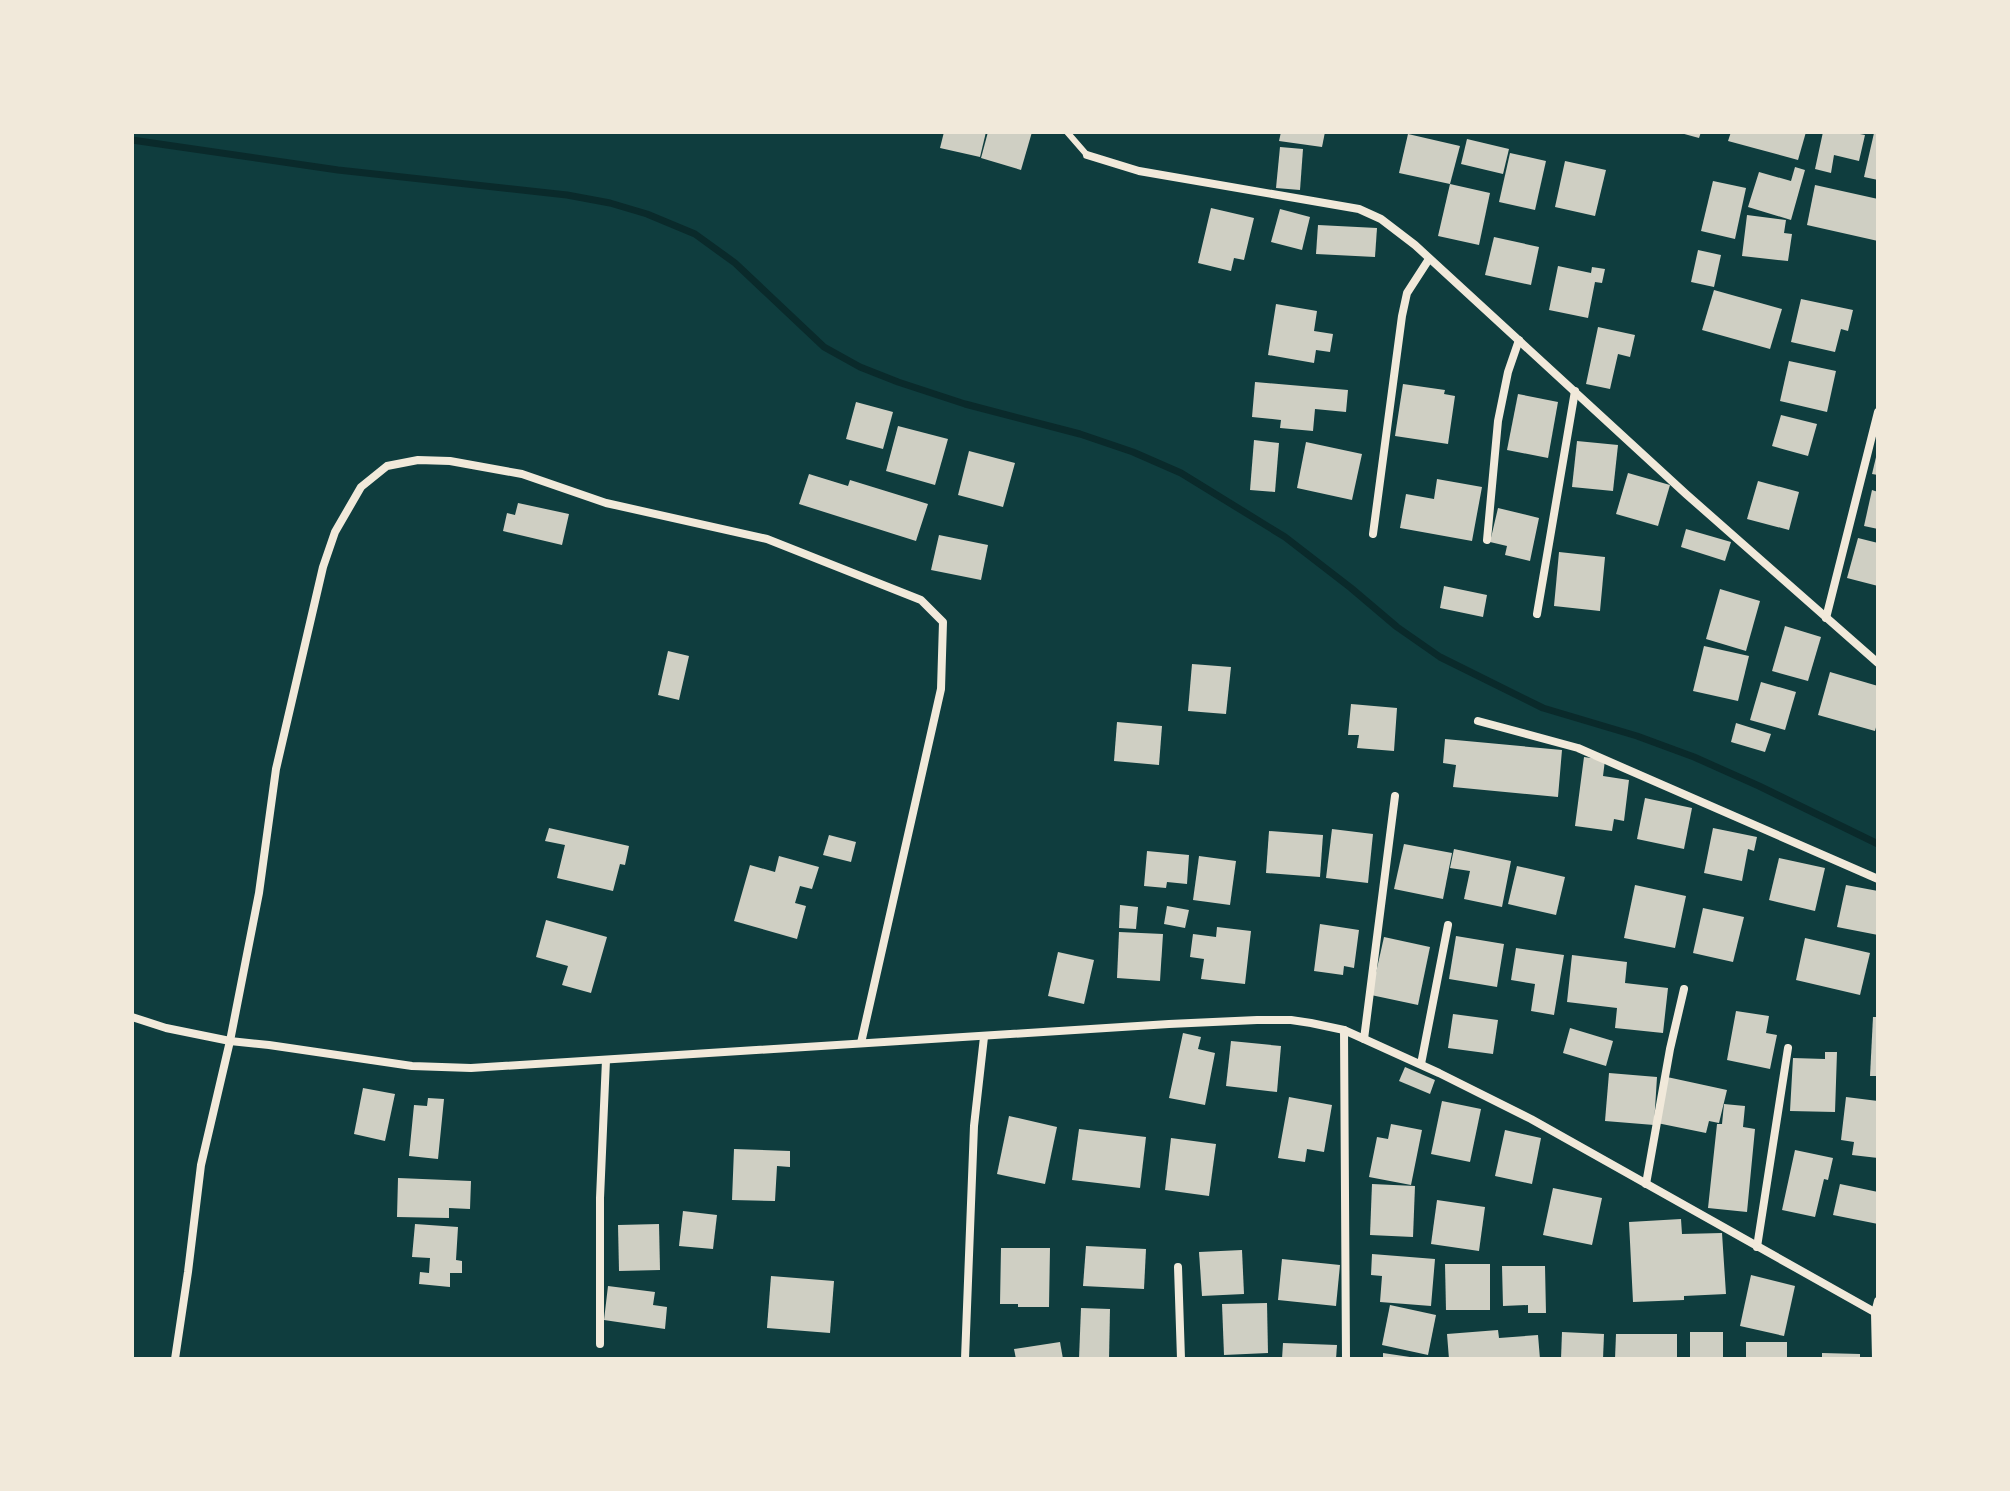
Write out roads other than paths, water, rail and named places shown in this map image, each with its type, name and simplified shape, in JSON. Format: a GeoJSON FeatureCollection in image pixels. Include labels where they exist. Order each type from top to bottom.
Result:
{"type":"FeatureCollection","features":[{"type":"Feature","properties":{"kind":"street"},"geometry":{"type":"LineString","coordinates":[[1087,155],[1139,171],[1359,209],[1381,219],[1415,245],[1686,494],[1878,663]]}},
{"type":"Feature","properties":{"kind":"street"},"geometry":{"type":"LineString","coordinates":[[1373,534],[1402,316],[1407,293],[1429,259]]}},
{"type":"Feature","properties":{"kind":"street"},"geometry":{"type":"LineString","coordinates":[[1487,540],[1498,421],[1508,372],[1519,340]]}},
{"type":"Feature","properties":{"kind":"street"},"geometry":{"type":"LineString","coordinates":[[1537,614],[1575,391]]}},
{"type":"Feature","properties":{"kind":"street"},"geometry":{"type":"LineString","coordinates":[[1826,618],[1878,412]]}},
{"type":"Feature","properties":{"kind":"street"},"geometry":{"type":"LineString","coordinates":[[175,1359],[201,1165],[230,1041],[259,893],[276,769],[323,567],[335,532],[361,487],[387,466],[418,460],[450,461],[522,474],[606,503],[767,539],[921,600],[943,622],[941,689],[861,1043]]}},
{"type":"Feature","properties":{"kind":"street"},"geometry":{"type":"LineString","coordinates":[[1478,721],[1578,748],[1878,879]]}},
{"type":"Feature","properties":{"kind":"street"},"geometry":{"type":"LineString","coordinates":[[1364,1039],[1395,796]]}},
{"type":"Feature","properties":{"kind":"street"},"geometry":{"type":"LineString","coordinates":[[1421,1064],[1448,925]]}},
{"type":"Feature","properties":{"kind":"street"},"geometry":{"type":"LineString","coordinates":[[1646,1184],[1684,989]]}},
{"type":"Feature","properties":{"kind":"street"},"geometry":{"type":"LineString","coordinates":[[132,1017],[166,1028],[230,1041],[412,1066],[471,1068],[1291,1020],[1344,1030],[1421,1064],[1531,1119],[1877,1313]]}},
{"type":"Feature","properties":{"kind":"street"},"geometry":{"type":"LineString","coordinates":[[1344,1030],[1346,1359]]}},
{"type":"Feature","properties":{"kind":"street"},"geometry":{"type":"LineString","coordinates":[[965,1359],[974,1126],[984,1037]]}},
{"type":"Feature","properties":{"kind":"street"},"geometry":{"type":"LineString","coordinates":[[1757,1247],[1788,1048]]}},
{"type":"Feature","properties":{"kind":"street"},"geometry":{"type":"LineString","coordinates":[[600,1344],[600,1198],[606,1060]]}},
{"type":"Feature","properties":{"kind":"street"},"geometry":{"type":"LineString","coordinates":[[1178,1267],[1181,1359]]}},
{"type":"Feature","properties":{"kind":"street"},"geometry":{"type":"LineString","coordinates":[[1876,1359],[1878,1301]]}},
{"type":"Feature","properties":{"kind":"lane"},"geometry":{"type":"LineString","coordinates":[[1067,132],[1087,155]]}},
{"type":"Feature","properties":{"kind":"waterway"},"geometry":{"type":"LineString","coordinates":[[132,140],[338,170],[567,195],[647,214],[695,234],[735,263],[824,347],[860,367],[965,404],[1080,434],[1181,473],[1285,537],[1397,627],[1440,657],[1543,708],[1694,757],[1878,844]]}}]}
